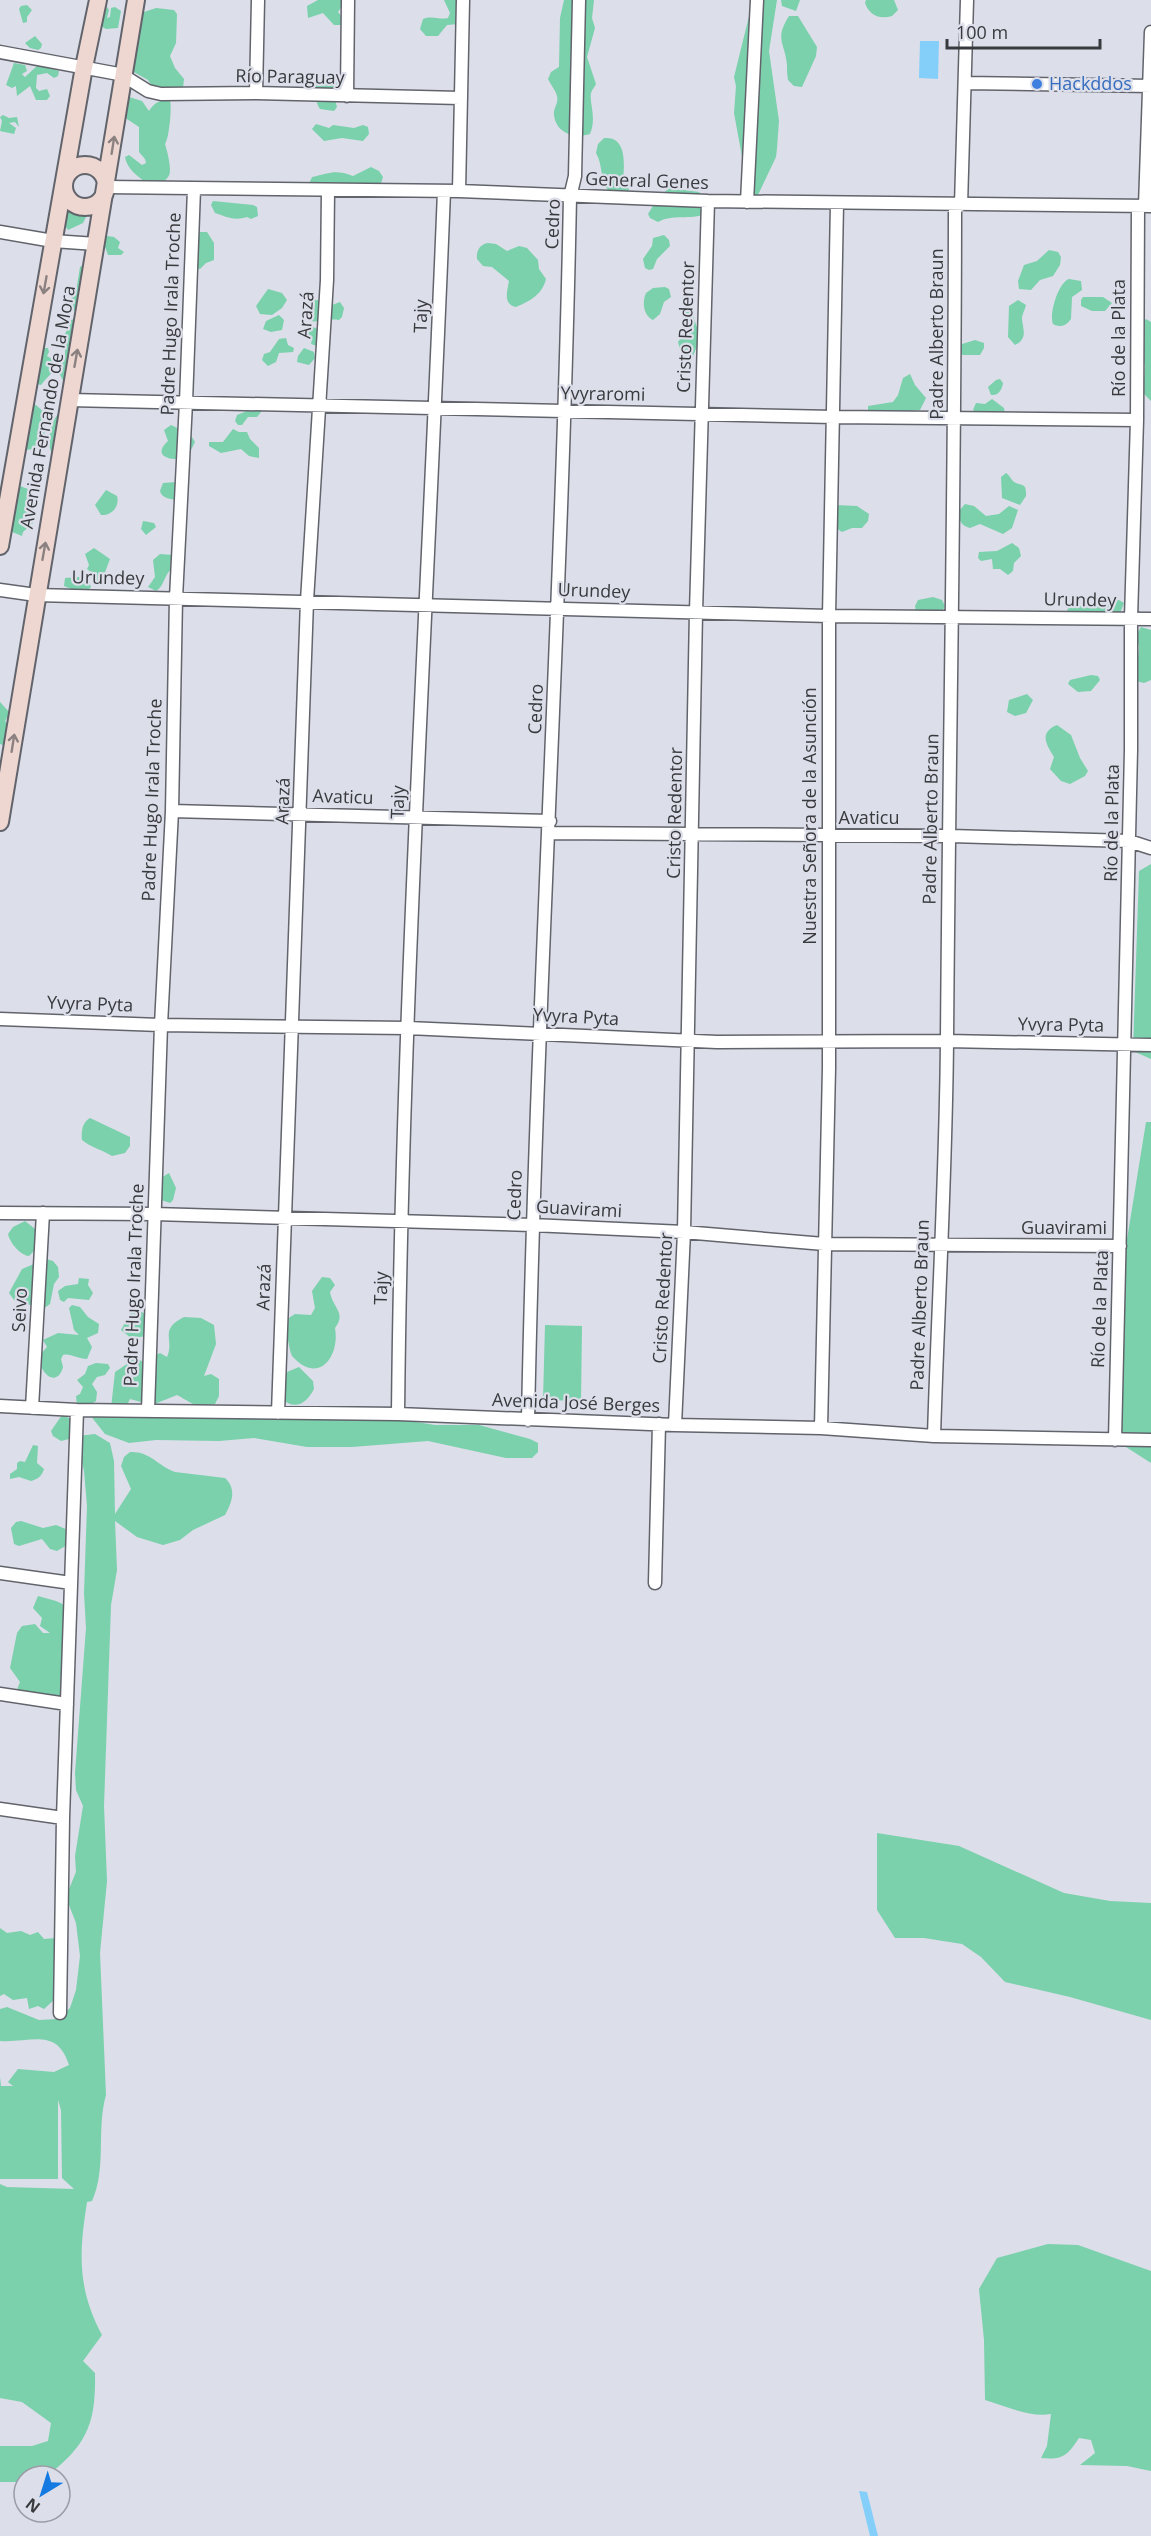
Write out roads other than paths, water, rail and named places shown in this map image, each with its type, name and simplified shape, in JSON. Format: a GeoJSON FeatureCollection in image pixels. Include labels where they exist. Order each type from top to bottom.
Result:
{"type":"FeatureCollection","features":[{"type":"Feature","properties":{"kind":"main road","name":"Avenida Fernando de la Mora"},"geometry":{"type":"LineString","coordinates":[[0,546],[6,471],[53,241],[98,0]]}},
{"type":"Feature","properties":{"kind":"main road","name":"Avenida Fernando de la Mora"},"geometry":{"type":"LineString","coordinates":[[0,822],[136,0]]}},
{"type":"Feature","properties":{"kind":"main road"},"geometry":{"type":"LineString","coordinates":[[78,166],[91,166],[102,174],[106,187],[105,194],[95,205],[81,207],[69,200],[65,194],[64,180],[72,169],[78,166]]}},
{"type":"Feature","properties":{"kind":"street"},"geometry":{"type":"LineString","coordinates":[[256,93],[258,0]]}},
{"type":"Feature","properties":{"kind":"street"},"geometry":{"type":"LineString","coordinates":[[347,96],[348,0]]}},
{"type":"Feature","properties":{"kind":"street"},"geometry":{"type":"LineString","coordinates":[[459,191],[463,0]]}},
{"type":"Feature","properties":{"kind":"street","name":"Cedro"},"geometry":{"type":"LineString","coordinates":[[528,1420],[532,1225],[566,411],[570,197],[575,176],[579,0]]}},
{"type":"Feature","properties":{"kind":"street"},"geometry":{"type":"LineString","coordinates":[[747,202],[757,0]]}},
{"type":"Feature","properties":{"kind":"street","name":"Padre Alberto Braun"},"geometry":{"type":"LineString","coordinates":[[934,1436],[947,1041],[946,968],[951,836],[951,616],[958,204],[967,0]]}},
{"type":"Feature","properties":{"kind":"street","name":"Río de la Plata"},"geometry":{"type":"LineString","coordinates":[[1115,1440],[1129,841],[1131,618],[1151,32]]}},
{"type":"Feature","properties":{"kind":"street"},"geometry":{"type":"LineString","coordinates":[[0,52],[124,75]]}},
{"type":"Feature","properties":{"kind":"street","name":"Río Paraguay"},"geometry":{"type":"LineString","coordinates":[[124,75],[148,92],[161,94],[256,93],[460,98]]}},
{"type":"Feature","properties":{"kind":"street"},"geometry":{"type":"LineString","coordinates":[[965,83],[1150,86]]}},
{"type":"Feature","properties":{"kind":"street","name":"General Genes"},"geometry":{"type":"LineString","coordinates":[[106,187],[459,191],[570,197],[837,204],[1144,207]]}},
{"type":"Feature","properties":{"kind":"street","name":"Padre Hugo Irala Troche"},"geometry":{"type":"LineString","coordinates":[[148,1412],[161,1025],[172,811],[176,598],[194,189]]}},
{"type":"Feature","properties":{"kind":"street","name":"Arazá"},"geometry":{"type":"LineString","coordinates":[[278,1413],[307,601],[327,280],[328,191]]}},
{"type":"Feature","properties":{"kind":"street","name":"Tajy"},"geometry":{"type":"LineString","coordinates":[[398,1414],[400,1221],[424,605],[444,191]]}},
{"type":"Feature","properties":{"kind":"street","name":"Cristo Redentor"},"geometry":{"type":"LineString","coordinates":[[675,1425],[684,1232],[696,612],[708,201]]}},
{"type":"Feature","properties":{"kind":"street","name":"Nuestra Señora de la Asunción"},"geometry":{"type":"LineString","coordinates":[[821,1428],[829,1068],[827,1042],[829,616],[837,204]]}},
{"type":"Feature","properties":{"kind":"street"},"geometry":{"type":"LineString","coordinates":[[0,232],[53,241],[96,244]]}},
{"type":"Feature","properties":{"kind":"street","name":"Yvyraromi"},"geometry":{"type":"LineString","coordinates":[[69,400],[834,417],[1137,420]]}},
{"type":"Feature","properties":{"kind":"street","name":"Urundey"},"geometry":{"type":"LineString","coordinates":[[0,590],[36,595],[829,616],[1151,619]]}},
{"type":"Feature","properties":{"kind":"street","name":"Avaticu"},"geometry":{"type":"LineString","coordinates":[[172,811],[416,818],[693,833],[1129,841],[1151,848]]}},
{"type":"Feature","properties":{"kind":"street","name":"Yvyra Pyta"},"geometry":{"type":"LineString","coordinates":[[0,1018],[161,1025],[408,1028],[688,1040],[1151,1045]]}},
{"type":"Feature","properties":{"kind":"street","name":"Guavirami"},"geometry":{"type":"LineString","coordinates":[[0,1213],[154,1214],[532,1225],[684,1232],[824,1244],[1120,1246]]}},
{"type":"Feature","properties":{"kind":"street","name":"Seivo"},"geometry":{"type":"LineString","coordinates":[[32,1408],[43,1213]]}},
{"type":"Feature","properties":{"kind":"street","name":"Avenida José Berges"},"geometry":{"type":"LineString","coordinates":[[0,1406],[148,1412],[398,1414],[675,1425],[821,1428],[934,1436],[1151,1440]]}},
{"type":"Feature","properties":{"kind":"street"},"geometry":{"type":"LineString","coordinates":[[60,2013],[63,1818],[77,1410]]}},
{"type":"Feature","properties":{"kind":"street"},"geometry":{"type":"LineString","coordinates":[[655,1583],[659,1424]]}},
{"type":"Feature","properties":{"kind":"street"},"geometry":{"type":"LineString","coordinates":[[0,1573],[71,1583]]}},
{"type":"Feature","properties":{"kind":"street"},"geometry":{"type":"LineString","coordinates":[[0,1694],[67,1704]]}},
{"type":"Feature","properties":{"kind":"street"},"geometry":{"type":"LineString","coordinates":[[0,1809],[63,1818]]}},
{"type":"Feature","properties":{"kind":"water"},"geometry":{"type":"Polygon","coordinates":[[[920,41],[939,41],[938,79],[919,78],[920,41]]]}},
{"type":"Feature","properties":{"kind":"water"},"geometry":{"type":"Polygon","coordinates":[[[859,2491],[867,2492],[878,2536],[870,2536],[859,2491]]]}},
{"type":"Feature","properties":{"kind":"place","name":"Hackddos"},"geometry":{"type":"Point","coordinates":[1037,84]}}]}
